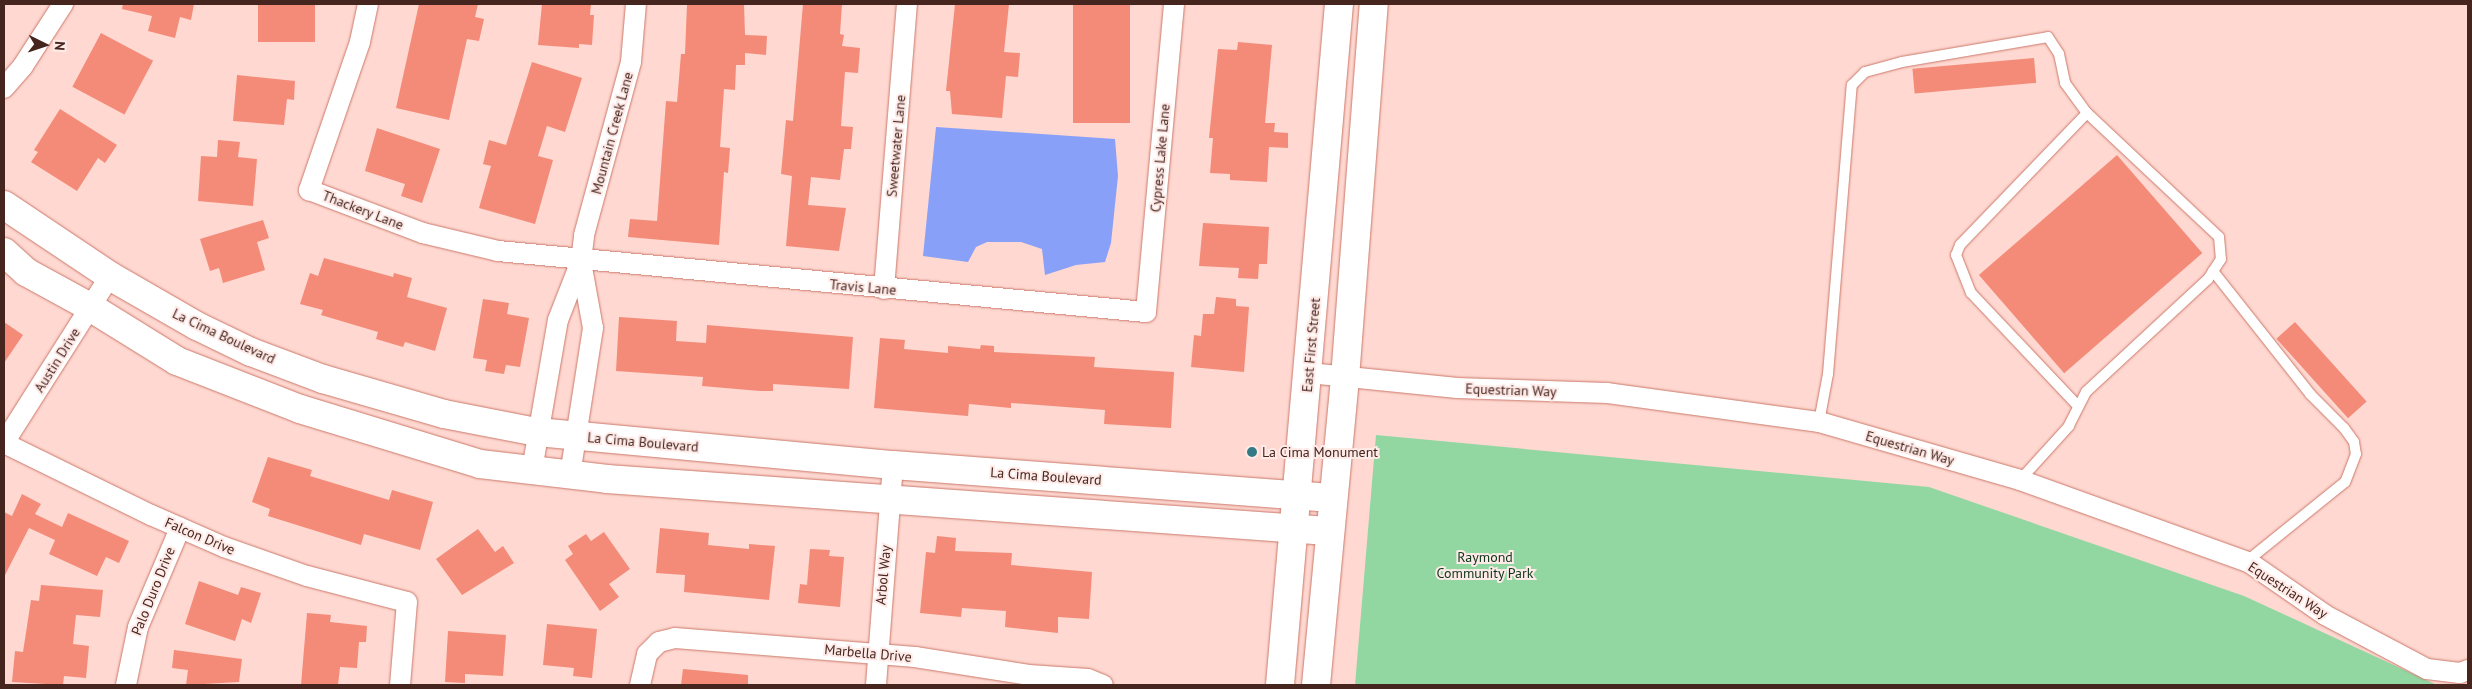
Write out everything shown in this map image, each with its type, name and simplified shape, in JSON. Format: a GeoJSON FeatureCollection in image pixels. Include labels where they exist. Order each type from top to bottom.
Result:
{"type":"FeatureCollection","features":[{"type":"Feature","properties":{"kind":"street"},"geometry":{"type":"LineString","coordinates":[[4,88],[24,66],[64,4]]}},
{"type":"Feature","properties":{"kind":"street","name":"Thackery Lane"},"geometry":{"type":"LineString","coordinates":[[368,4],[360,42],[309,190],[423,233],[498,251],[580,262]]}},
{"type":"Feature","properties":{"kind":"street","name":"Mountain Creek Lane"},"geometry":{"type":"LineString","coordinates":[[532,470],[537,432],[558,320],[580,262],[584,235],[631,62],[636,4]]}},
{"type":"Feature","properties":{"kind":"street","name":"Sweetwater Lane"},"geometry":{"type":"LineString","coordinates":[[884,289],[908,4]]}},
{"type":"Feature","properties":{"kind":"street","name":"Cypress Lake Lane"},"geometry":{"type":"LineString","coordinates":[[1146,312],[1174,4]]}},
{"type":"Feature","properties":{"kind":"street","name":"East First Street"},"geometry":{"type":"LineString","coordinates":[[1280,685],[1309,374],[1339,4]]}},
{"type":"Feature","properties":{"kind":"street"},"geometry":{"type":"LineString","coordinates":[[1316,685],[1328,531],[1345,378],[1374,4]]}},
{"type":"Feature","properties":{"kind":"street","name":"La Cima Boulevard"},"geometry":{"type":"LineString","coordinates":[[4,205],[110,276],[197,326],[251,352],[305,372],[444,414],[537,432],[893,465],[1332,498]]}},
{"type":"Feature","properties":{"kind":"street"},"geometry":{"type":"LineString","coordinates":[[4,252],[26,272],[90,307],[177,361],[300,409],[480,464],[570,475],[1293,530],[1328,531]]}},
{"type":"Feature","properties":{"kind":"street","name":"Mountain Creek Lane"},"geometry":{"type":"LineString","coordinates":[[570,475],[593,328],[580,262]]}},
{"type":"Feature","properties":{"kind":"street","name":"Travis Lane"},"geometry":{"type":"LineString","coordinates":[[580,262],[1146,312]]}},
{"type":"Feature","properties":{"kind":"street","name":"Austin Drive"},"geometry":{"type":"LineString","coordinates":[[4,443],[110,276]]}},
{"type":"Feature","properties":{"kind":"street","name":"Equestrian Way"},"geometry":{"type":"LineString","coordinates":[[1309,374],[1457,388],[1607,393],[1819,422],[2020,480],[2246,562],[2325,616],[2427,668],[2460,673],[2468,670]]}},
{"type":"Feature","properties":{"kind":"street","name":"Falcon Drive"},"geometry":{"type":"LineString","coordinates":[[4,443],[180,528],[307,576],[407,602],[400,685]]}},
{"type":"Feature","properties":{"kind":"street","name":"Arbol Way"},"geometry":{"type":"LineString","coordinates":[[876,685],[876,654],[893,465]]}},
{"type":"Feature","properties":{"kind":"street","name":"Palo Duro Drive"},"geometry":{"type":"LineString","coordinates":[[126,685],[138,626],[180,528]]}},
{"type":"Feature","properties":{"kind":"street","name":"Marbella Drive"},"geometry":{"type":"LineString","coordinates":[[640,685],[642,665],[650,649],[675,638],[876,654],[1095,682]]}},
{"type":"Feature","properties":{"kind":"lane"},"geometry":{"type":"LineString","coordinates":[[1819,422],[1828,374],[1852,85],[1865,72],[1902,62],[2048,37],[2059,54],[2065,83],[2087,112],[2219,237],[2221,259],[2213,271],[2086,392],[2069,426],[2020,480]]}},
{"type":"Feature","properties":{"kind":"lane"},"geometry":{"type":"LineString","coordinates":[[2078,406],[1971,293],[1956,255],[1960,245],[2087,112]]}},
{"type":"Feature","properties":{"kind":"lane"},"geometry":{"type":"LineString","coordinates":[[2213,271],[2310,394],[2344,428],[2354,442],[2356,454],[2345,482],[2246,562]]}},
{"type":"Feature","properties":{"kind":"green space","name":"Raymond Community Park"},"geometry":{"type":"Polygon","coordinates":[[[1376,435],[1929,487],[2244,596],[2437,685],[1355,685],[1376,435]]]}},
{"type":"Feature","properties":{"kind":"water"},"geometry":{"type":"Polygon","coordinates":[[[936,127],[1115,139],[1118,176],[1111,243],[1105,262],[1076,265],[1045,275],[1042,249],[1021,242],[987,242],[976,247],[968,262],[923,256],[936,127]]]}},
{"type":"Feature","properties":{"kind":"building"},"geometry":{"type":"Polygon","coordinates":[[[123,4],[194,4],[191,20],[180,17],[175,38],[148,31],[152,16],[122,9],[123,4]]]}},
{"type":"Feature","properties":{"kind":"building"},"geometry":{"type":"Polygon","coordinates":[[[258,4],[315,4],[315,42],[258,42],[258,4]]]}},
{"type":"Feature","properties":{"kind":"building"},"geometry":{"type":"Polygon","coordinates":[[[419,4],[478,4],[475,17],[484,19],[479,41],[467,39],[449,120],[396,108],[419,4]]]}},
{"type":"Feature","properties":{"kind":"building"},"geometry":{"type":"Polygon","coordinates":[[[542,4],[591,4],[590,15],[594,15],[592,45],[579,44],[579,48],[538,45],[542,4]]]}},
{"type":"Feature","properties":{"kind":"building"},"geometry":{"type":"Polygon","coordinates":[[[687,4],[744,4],[745,35],[767,36],[766,55],[745,53],[745,65],[736,65],[735,90],[724,89],[720,147],[730,148],[728,173],[724,172],[719,245],[628,237],[630,219],[657,221],[666,101],[677,102],[681,54],[685,54],[687,4]]]}},
{"type":"Feature","properties":{"kind":"building"},"geometry":{"type":"Polygon","coordinates":[[[803,4],[842,4],[840,34],[844,35],[842,46],[860,48],[858,73],[845,72],[841,126],[853,127],[851,149],[844,149],[840,180],[811,177],[808,205],[846,208],[839,251],[786,246],[792,176],[781,174],[786,120],[793,121],[803,4]]]}},
{"type":"Feature","properties":{"kind":"building"},"geometry":{"type":"Polygon","coordinates":[[[955,4],[1009,4],[1004,52],[1020,53],[1018,77],[1006,76],[1002,118],[952,114],[950,91],[946,91],[955,4]]]}},
{"type":"Feature","properties":{"kind":"building"},"geometry":{"type":"Polygon","coordinates":[[[1073,4],[1130,4],[1130,123],[1073,123],[1073,4]]]}},
{"type":"Feature","properties":{"kind":"building"},"geometry":{"type":"Polygon","coordinates":[[[101,33],[153,61],[124,115],[72,87],[101,33]]]}},
{"type":"Feature","properties":{"kind":"building"},"geometry":{"type":"Polygon","coordinates":[[[1238,42],[1272,45],[1265,123],[1275,123],[1274,132],[1288,133],[1288,148],[1269,147],[1267,182],[1230,180],[1230,174],[1210,173],[1213,138],[1209,138],[1218,49],[1237,50],[1238,42]]]}},
{"type":"Feature","properties":{"kind":"building"},"geometry":{"type":"Polygon","coordinates":[[[2034,58],[2036,83],[1915,94],[1912,69],[2034,58]]]}},
{"type":"Feature","properties":{"kind":"building"},"geometry":{"type":"Polygon","coordinates":[[[532,62],[582,78],[565,132],[547,126],[538,156],[553,160],[535,224],[479,208],[491,166],[483,164],[489,140],[506,145],[532,62]]]}},
{"type":"Feature","properties":{"kind":"building"},"geometry":{"type":"Polygon","coordinates":[[[237,75],[295,81],[294,100],[287,99],[284,125],[233,121],[237,75]]]}},
{"type":"Feature","properties":{"kind":"building"},"geometry":{"type":"Polygon","coordinates":[[[60,109],[117,145],[105,163],[98,158],[77,191],[31,162],[38,152],[34,150],[60,109]]]}},
{"type":"Feature","properties":{"kind":"building"},"geometry":{"type":"Polygon","coordinates":[[[377,128],[440,149],[422,203],[401,196],[405,184],[365,171],[377,128]]]}},
{"type":"Feature","properties":{"kind":"building"},"geometry":{"type":"Polygon","coordinates":[[[218,140],[240,142],[238,157],[257,159],[253,206],[198,201],[201,156],[217,157],[218,140]]]}},
{"type":"Feature","properties":{"kind":"building"},"geometry":{"type":"Polygon","coordinates":[[[2117,155],[2202,253],[2064,373],[1979,275],[2117,155]]]}},
{"type":"Feature","properties":{"kind":"building"},"geometry":{"type":"Polygon","coordinates":[[[263,220],[269,238],[257,242],[265,270],[223,283],[219,268],[210,271],[200,239],[263,220]]]}},
{"type":"Feature","properties":{"kind":"building"},"geometry":{"type":"Polygon","coordinates":[[[1203,223],[1269,227],[1267,264],[1259,264],[1258,279],[1238,278],[1239,268],[1199,266],[1203,223]]]}},
{"type":"Feature","properties":{"kind":"building"},"geometry":{"type":"Polygon","coordinates":[[[324,258],[393,277],[394,273],[412,278],[407,297],[447,308],[435,351],[405,342],[403,347],[376,339],[378,332],[321,315],[323,310],[300,304],[310,273],[318,276],[324,258]]]}},
{"type":"Feature","properties":{"kind":"building"},"geometry":{"type":"Polygon","coordinates":[[[1216,297],[1236,299],[1236,306],[1249,307],[1244,372],[1191,367],[1194,335],[1201,336],[1203,314],[1214,314],[1216,297]]]}},
{"type":"Feature","properties":{"kind":"building"},"geometry":{"type":"Polygon","coordinates":[[[483,299],[509,303],[507,314],[529,318],[520,367],[506,365],[504,374],[485,371],[487,360],[473,358],[483,299]]]}},
{"type":"Feature","properties":{"kind":"building"},"geometry":{"type":"Polygon","coordinates":[[[619,317],[677,321],[676,341],[706,343],[707,325],[853,337],[849,389],[773,384],[773,391],[760,391],[702,386],[703,377],[616,371],[619,317]]]}},
{"type":"Feature","properties":{"kind":"building"},"geometry":{"type":"Polygon","coordinates":[[[4,322],[23,335],[4,363],[4,322]]]}},
{"type":"Feature","properties":{"kind":"building"},"geometry":{"type":"Polygon","coordinates":[[[2295,322],[2367,402],[2348,418],[2276,339],[2295,322]]]}},
{"type":"Feature","properties":{"kind":"building"},"geometry":{"type":"Polygon","coordinates":[[[880,338],[905,340],[904,349],[948,353],[948,346],[980,349],[981,345],[994,346],[994,352],[1095,357],[1094,367],[1174,372],[1171,428],[1104,424],[1105,410],[1011,403],[1011,408],[969,404],[968,416],[874,408],[880,338]]]}},
{"type":"Feature","properties":{"kind":"building"},"geometry":{"type":"Polygon","coordinates":[[[268,457],[312,470],[310,476],[389,500],[392,490],[433,502],[420,550],[364,534],[361,545],[268,516],[270,509],[252,502],[268,457]]]}},
{"type":"Feature","properties":{"kind":"building"},"geometry":{"type":"Polygon","coordinates":[[[22,494],[41,504],[35,514],[62,527],[68,513],[129,541],[119,563],[106,557],[97,576],[49,554],[55,540],[29,528],[4,577],[4,512],[12,516],[22,494]]]}},
{"type":"Feature","properties":{"kind":"building"},"geometry":{"type":"Polygon","coordinates":[[[660,528],[709,533],[708,545],[749,549],[749,544],[775,546],[769,600],[684,592],[685,575],[656,573],[660,528]]]}},
{"type":"Feature","properties":{"kind":"building"},"geometry":{"type":"Polygon","coordinates":[[[478,529],[495,552],[503,546],[514,563],[462,595],[436,559],[478,529]]]}},
{"type":"Feature","properties":{"kind":"building"},"geometry":{"type":"Polygon","coordinates":[[[604,532],[630,569],[609,584],[619,597],[600,611],[565,560],[573,554],[568,546],[586,534],[591,541],[604,532]]]}},
{"type":"Feature","properties":{"kind":"building"},"geometry":{"type":"Polygon","coordinates":[[[937,536],[956,538],[955,551],[1012,553],[1011,565],[1092,572],[1089,619],[1058,617],[1058,633],[1005,627],[1006,611],[962,608],[961,617],[920,613],[926,552],[935,553],[937,536]]]}},
{"type":"Feature","properties":{"kind":"building"},"geometry":{"type":"Polygon","coordinates":[[[810,549],[830,550],[829,556],[844,557],[840,607],[798,603],[800,584],[807,585],[810,549]]]}},
{"type":"Feature","properties":{"kind":"building"},"geometry":{"type":"Polygon","coordinates":[[[199,581],[238,595],[241,587],[261,593],[251,623],[242,619],[235,641],[185,624],[199,581]]]}},
{"type":"Feature","properties":{"kind":"building"},"geometry":{"type":"Polygon","coordinates":[[[41,585],[103,590],[100,617],[76,615],[73,644],[89,646],[86,678],[64,676],[63,685],[12,682],[15,651],[23,652],[31,600],[39,601],[41,585]]]}},
{"type":"Feature","properties":{"kind":"building"},"geometry":{"type":"Polygon","coordinates":[[[307,613],[331,615],[330,622],[367,626],[366,642],[359,642],[357,668],[340,667],[338,685],[301,685],[307,613]]]}},
{"type":"Feature","properties":{"kind":"building"},"geometry":{"type":"Polygon","coordinates":[[[547,624],[597,629],[592,678],[573,676],[574,668],[543,665],[547,624]]]}},
{"type":"Feature","properties":{"kind":"building"},"geometry":{"type":"Polygon","coordinates":[[[448,631],[506,635],[503,676],[465,674],[465,683],[445,682],[448,631]]]}},
{"type":"Feature","properties":{"kind":"building"},"geometry":{"type":"Polygon","coordinates":[[[174,650],[242,659],[239,682],[186,685],[188,670],[172,668],[174,650]]]}},
{"type":"Feature","properties":{"kind":"building"},"geometry":{"type":"Polygon","coordinates":[[[683,669],[748,675],[748,685],[681,685],[683,669]]]}},
{"type":"Feature","properties":{"kind":"place","name":"La Cima Monument"},"geometry":{"type":"Point","coordinates":[1252,452]}}]}
